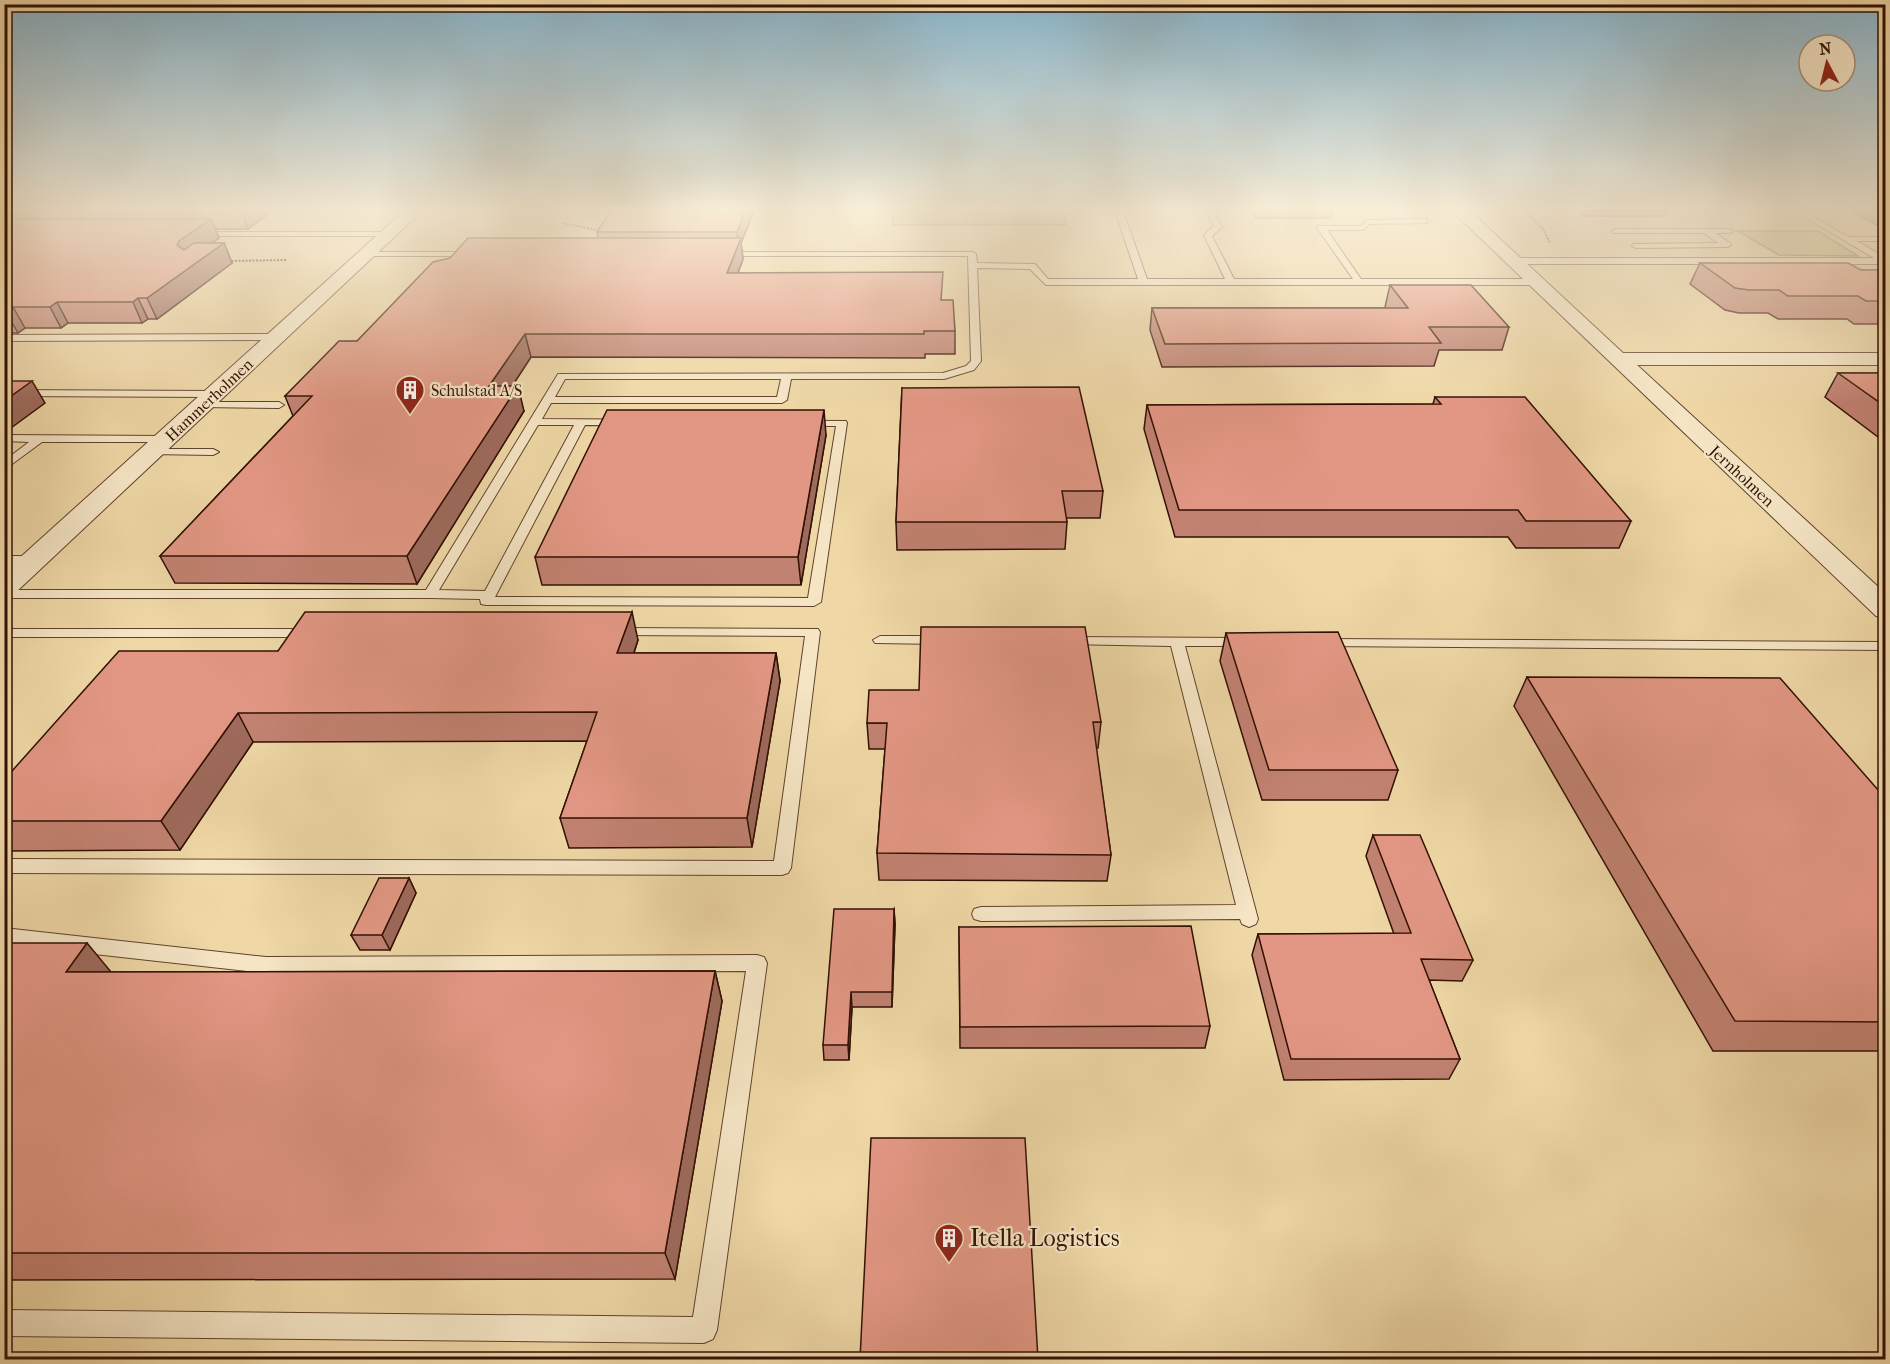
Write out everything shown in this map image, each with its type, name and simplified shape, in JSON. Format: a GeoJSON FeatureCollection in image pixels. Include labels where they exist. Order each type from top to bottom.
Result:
{"type":"FeatureCollection","features":[{"type":"Feature","properties":{"kind":"street","name":"Hammerholmen"},"geometry":{"type":"LineString","coordinates":[[4,588],[346,275]]}},
{"type":"Feature","properties":{"kind":"street","name":"Jernholmen"},"geometry":{"type":"LineString","coordinates":[[1528,275],[1879,599]]}},
{"type":"Feature","properties":{"kind":"street"},"geometry":{"type":"LineString","coordinates":[[1617,359],[1886,359]]}},
{"type":"Feature","properties":{"kind":"lane"},"geometry":{"type":"LineString","coordinates":[[430,594],[562,376],[944,376],[970,368],[976,361],[972,275]]}},
{"type":"Feature","properties":{"kind":"lane"},"geometry":{"type":"LineString","coordinates":[[1040,275],[1047,282],[1536,282]]}},
{"type":"Feature","properties":{"kind":"lane"},"geometry":{"type":"LineString","coordinates":[[1141,275],[1143,281]]}},
{"type":"Feature","properties":{"kind":"lane"},"geometry":{"type":"LineString","coordinates":[[1227,275],[1230,281]]}},
{"type":"Feature","properties":{"kind":"lane"},"geometry":{"type":"LineString","coordinates":[[1354,275],[1358,281]]}},
{"type":"Feature","properties":{"kind":"lane"},"geometry":{"type":"LineString","coordinates":[[4,338],[277,338]]}},
{"type":"Feature","properties":{"kind":"lane"},"geometry":{"type":"LineString","coordinates":[[548,400],[782,400],[787,376]]}},
{"type":"Feature","properties":{"kind":"lane"},"geometry":{"type":"LineString","coordinates":[[4,393],[210,400],[279,405]]}},
{"type":"Feature","properties":{"kind":"lane"},"geometry":{"type":"LineString","coordinates":[[534,422],[581,422],[842,423],[814,602],[486,601],[581,422]]}},
{"type":"Feature","properties":{"kind":"lane"},"geometry":{"type":"LineString","coordinates":[[4,438],[160,445],[213,452]]}},
{"type":"Feature","properties":{"kind":"lane"},"geometry":{"type":"LineString","coordinates":[[4,467],[40,438]]}},
{"type":"Feature","properties":{"kind":"lane"},"geometry":{"type":"LineString","coordinates":[[4,560],[34,560]]}},
{"type":"Feature","properties":{"kind":"lane"},"geometry":{"type":"LineString","coordinates":[[4,594],[489,595]]}},
{"type":"Feature","properties":{"kind":"lane"},"geometry":{"type":"LineString","coordinates":[[4,866],[782,868],[813,632],[598,632]]}},
{"type":"Feature","properties":{"kind":"lane"},"geometry":{"type":"LineString","coordinates":[[4,633],[324,633]]}},
{"type":"Feature","properties":{"kind":"lane"},"geometry":{"type":"LineString","coordinates":[[880,640],[951,640]]}},
{"type":"Feature","properties":{"kind":"lane"},"geometry":{"type":"LineString","coordinates":[[1058,641],[1260,642]]}},
{"type":"Feature","properties":{"kind":"lane"},"geometry":{"type":"LineString","coordinates":[[981,914],[1248,915],[1176,642]]}},
{"type":"Feature","properties":{"kind":"lane"},"geometry":{"type":"LineString","coordinates":[[1308,643],[1886,646]]}},
{"type":"Feature","properties":{"kind":"lane"},"geometry":{"type":"LineString","coordinates":[[4,936],[266,965],[757,963],[704,1330],[4,1323]]}},
{"type":"Feature","properties":{"kind":"building"},"geometry":{"type":"Polygon","coordinates":[[[4,275],[180,275],[147,298],[138,298],[133,302],[57,302],[50,307],[13,307],[4,312],[4,275]]]}},
{"type":"Feature","properties":{"kind":"building","name":"Schulstad A/S"},"geometry":{"type":"Polygon","coordinates":[[[421,275],[943,275],[941,300],[953,300],[955,331],[924,331],[924,334],[525,334],[489,386],[518,386],[407,556],[160,556],[312,396],[285,396],[339,341],[357,341],[421,275]]]}},
{"type":"Feature","properties":{"kind":"building"},"geometry":{"type":"Polygon","coordinates":[[[1716,275],[1886,275],[1886,301],[1866,301],[1858,296],[1788,296],[1779,290],[1735,288],[1716,275]]]}},
{"type":"Feature","properties":{"kind":"building"},"geometry":{"type":"Polygon","coordinates":[[[1390,285],[1471,285],[1509,327],[1429,327],[1441,343],[1165,344],[1152,308],[1408,308],[1390,285]]]}},
{"type":"Feature","properties":{"kind":"building"},"geometry":{"type":"Polygon","coordinates":[[[1838,373],[1886,373],[1886,407],[1838,373]]]}},
{"type":"Feature","properties":{"kind":"building"},"geometry":{"type":"Polygon","coordinates":[[[4,381],[32,381],[4,401],[4,381]]]}},
{"type":"Feature","properties":{"kind":"building"},"geometry":{"type":"Polygon","coordinates":[[[1079,387],[1103,491],[1062,491],[1067,522],[896,522],[902,388],[1079,387]]]}},
{"type":"Feature","properties":{"kind":"building"},"geometry":{"type":"Polygon","coordinates":[[[1435,397],[1525,397],[1631,521],[1526,521],[1518,510],[1179,510],[1147,405],[1441,404],[1435,397]]]}},
{"type":"Feature","properties":{"kind":"building"},"geometry":{"type":"Polygon","coordinates":[[[607,410],[824,410],[798,557],[535,557],[607,410]]]}},
{"type":"Feature","properties":{"kind":"building"},"geometry":{"type":"Polygon","coordinates":[[[305,612],[632,612],[617,653],[776,653],[747,818],[560,818],[597,712],[238,713],[161,821],[4,821],[4,780],[119,651],[278,651],[305,612]]]}},
{"type":"Feature","properties":{"kind":"building"},"geometry":{"type":"Polygon","coordinates":[[[921,627],[1085,627],[1101,722],[1093,722],[1111,855],[877,853],[887,723],[867,723],[869,690],[919,690],[921,627]]]}},
{"type":"Feature","properties":{"kind":"building"},"geometry":{"type":"Polygon","coordinates":[[[1338,632],[1398,770],[1269,770],[1226,633],[1338,632]]]}},
{"type":"Feature","properties":{"kind":"building"},"geometry":{"type":"Polygon","coordinates":[[[1527,677],[1780,678],[1886,799],[1886,1022],[1735,1021],[1527,677]]]}},
{"type":"Feature","properties":{"kind":"building"},"geometry":{"type":"Polygon","coordinates":[[[1373,835],[1420,835],[1473,960],[1421,959],[1460,1059],[1291,1059],[1258,934],[1411,933],[1373,835]]]}},
{"type":"Feature","properties":{"kind":"building"},"geometry":{"type":"Polygon","coordinates":[[[379,878],[409,878],[382,935],[351,935],[379,878]]]}},
{"type":"Feature","properties":{"kind":"building"},"geometry":{"type":"Polygon","coordinates":[[[834,909],[894,909],[892,992],[851,992],[848,1045],[823,1045],[834,909]]]}},
{"type":"Feature","properties":{"kind":"building"},"geometry":{"type":"Polygon","coordinates":[[[1191,926],[1210,1026],[960,1027],[959,927],[1191,926]]]}},
{"type":"Feature","properties":{"kind":"building"},"geometry":{"type":"Polygon","coordinates":[[[4,943],[87,943],[66,972],[715,971],[665,1253],[4,1253],[4,943]]]}},
{"type":"Feature","properties":{"kind":"building","name":"Itella Logistics"},"geometry":{"type":"Polygon","coordinates":[[[871,1138],[1025,1138],[1038,1359],[860,1359],[871,1138]]]}},
{"type":"Feature","properties":{"kind":"place","name":"Schulstad A/S"},"geometry":{"type":"Point","coordinates":[410,416]}},
{"type":"Feature","properties":{"kind":"place","name":"Itella Logistics"},"geometry":{"type":"Point","coordinates":[949,1264]}}]}
